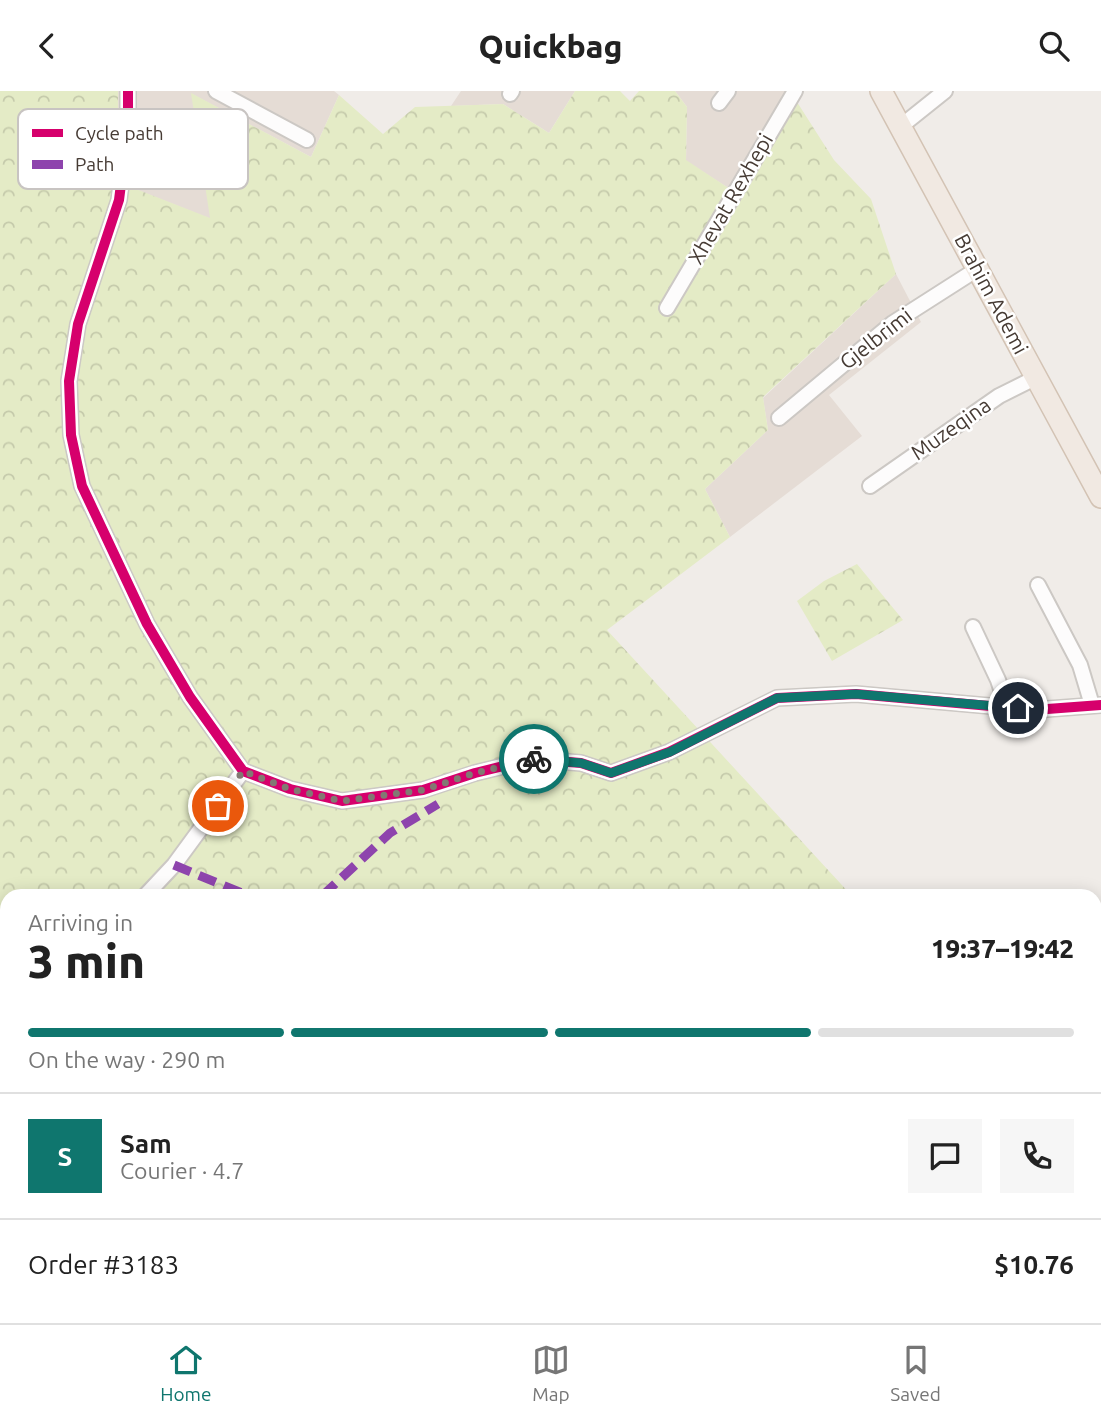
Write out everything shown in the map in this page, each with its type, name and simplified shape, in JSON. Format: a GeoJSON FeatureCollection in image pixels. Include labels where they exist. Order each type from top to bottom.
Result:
{"type":"FeatureCollection","features":[{"type":"Feature","properties":{"kind":"main road","name":"Brahim Ademi"},"geometry":{"type":"LineString","coordinates":[[881,91],[1101,498]]}},
{"type":"Feature","properties":{"kind":"street"},"geometry":{"type":"LineString","coordinates":[[128,91],[128,109]]}},
{"type":"Feature","properties":{"kind":"street"},"geometry":{"type":"LineString","coordinates":[[216,91],[307,140]]}},
{"type":"Feature","properties":{"kind":"street"},"geometry":{"type":"LineString","coordinates":[[719,103],[728,91]]}},
{"type":"Feature","properties":{"kind":"street","name":"Xhevat Rexhepi"},"geometry":{"type":"LineString","coordinates":[[667,308],[795,91]]}},
{"type":"Feature","properties":{"kind":"street"},"geometry":{"type":"LineString","coordinates":[[900,127],[945,91]]}},
{"type":"Feature","properties":{"kind":"street"},"geometry":{"type":"LineString","coordinates":[[120,189],[110,232],[78,324],[69,381],[71,435],[82,485],[147,624],[190,697],[243,771],[290,789],[342,801],[423,790],[475,773],[532,759],[581,763],[611,773],[670,752],[777,698],[856,694],[1034,710],[1096,705],[1080,665],[1038,585]]}},
{"type":"Feature","properties":{"kind":"street","name":"Gjelbrimi"},"geometry":{"type":"LineString","coordinates":[[779,418],[893,323],[979,268]]}},
{"type":"Feature","properties":{"kind":"street","name":"Muzeqina"},"geometry":{"type":"LineString","coordinates":[[870,486],[999,396],[1035,378]]}},
{"type":"Feature","properties":{"kind":"street"},"geometry":{"type":"LineString","coordinates":[[973,628],[998,680],[1007,707]]}},
{"type":"Feature","properties":{"kind":"street"},"geometry":{"type":"LineString","coordinates":[[152,889],[174,865],[243,771]]}},
{"type":"Feature","properties":{"kind":"shaded area"},"geometry":{"type":"Polygon","coordinates":[[[118,91],[334,91],[339,95],[311,157],[248,124],[248,109],[220,109],[192,94],[194,109],[118,109],[118,91]]]}},
{"type":"Feature","properties":{"kind":"shaded area"},"geometry":{"type":"Polygon","coordinates":[[[461,91],[575,91],[549,133],[503,104],[451,106],[461,91]]]}},
{"type":"Feature","properties":{"kind":"shaded area"},"geometry":{"type":"Polygon","coordinates":[[[675,91],[803,91],[730,189],[686,161],[687,107],[675,91]]]}},
{"type":"Feature","properties":{"kind":"shaded area"},"geometry":{"type":"Polygon","coordinates":[[[135,189],[206,189],[211,219],[135,189]]]}},
{"type":"Feature","properties":{"kind":"shaded area"},"geometry":{"type":"Polygon","coordinates":[[[896,274],[921,322],[829,395],[862,436],[730,537],[705,489],[768,430],[763,398],[896,274]]]}},
{"type":"Feature","properties":{"kind":"green space"},"geometry":{"type":"Polygon","coordinates":[[[0,91],[118,91],[118,109],[18,109],[18,189],[136,189],[210,218],[206,189],[248,189],[248,123],[311,157],[339,95],[383,134],[415,107],[503,104],[549,133],[575,91],[620,91],[630,101],[639,91],[675,91],[687,107],[686,160],[730,189],[797,102],[834,160],[871,199],[896,274],[763,397],[768,430],[705,489],[730,537],[607,630],[846,889],[0,889],[0,91]]]}},
{"type":"Feature","properties":{"kind":"green space"},"geometry":{"type":"Polygon","coordinates":[[[191,93],[221,109],[193,109],[191,93]]]}},
{"type":"Feature","properties":{"kind":"green space"},"geometry":{"type":"Polygon","coordinates":[[[857,564],[903,620],[832,661],[797,601],[824,581],[857,564]]]}},
{"type":"Feature","properties":{"kind":"marked path"},"geometry":{"type":"LineString","coordinates":[[330,889],[390,833],[438,804]]}},
{"type":"Feature","properties":{"kind":"marked path"},"geometry":{"type":"LineString","coordinates":[[174,865],[232,889]]}},
{"type":"Feature","properties":{"kind":"cycle path"},"geometry":{"type":"LineString","coordinates":[[128,91],[128,109]]}},
{"type":"Feature","properties":{"kind":"cycle path"},"geometry":{"type":"LineString","coordinates":[[120,189],[78,324],[69,381],[71,435],[82,486],[147,624],[190,697],[243,771],[290,789],[342,801],[423,790],[475,773],[532,759],[581,763],[611,773],[669,752],[777,698],[856,694],[1034,710],[1101,705]]}},
{"type":"Feature","properties":{"kind":"way so far"},"geometry":{"type":"LineString","coordinates":[[218,806],[243,771],[290,789],[342,801],[423,790],[475,773],[534,759]]}},
{"type":"Feature","properties":{"kind":"route"},"geometry":{"type":"LineString","coordinates":[[534,759],[581,763],[611,773],[670,752],[777,698],[856,694],[1018,708]]}}]}
